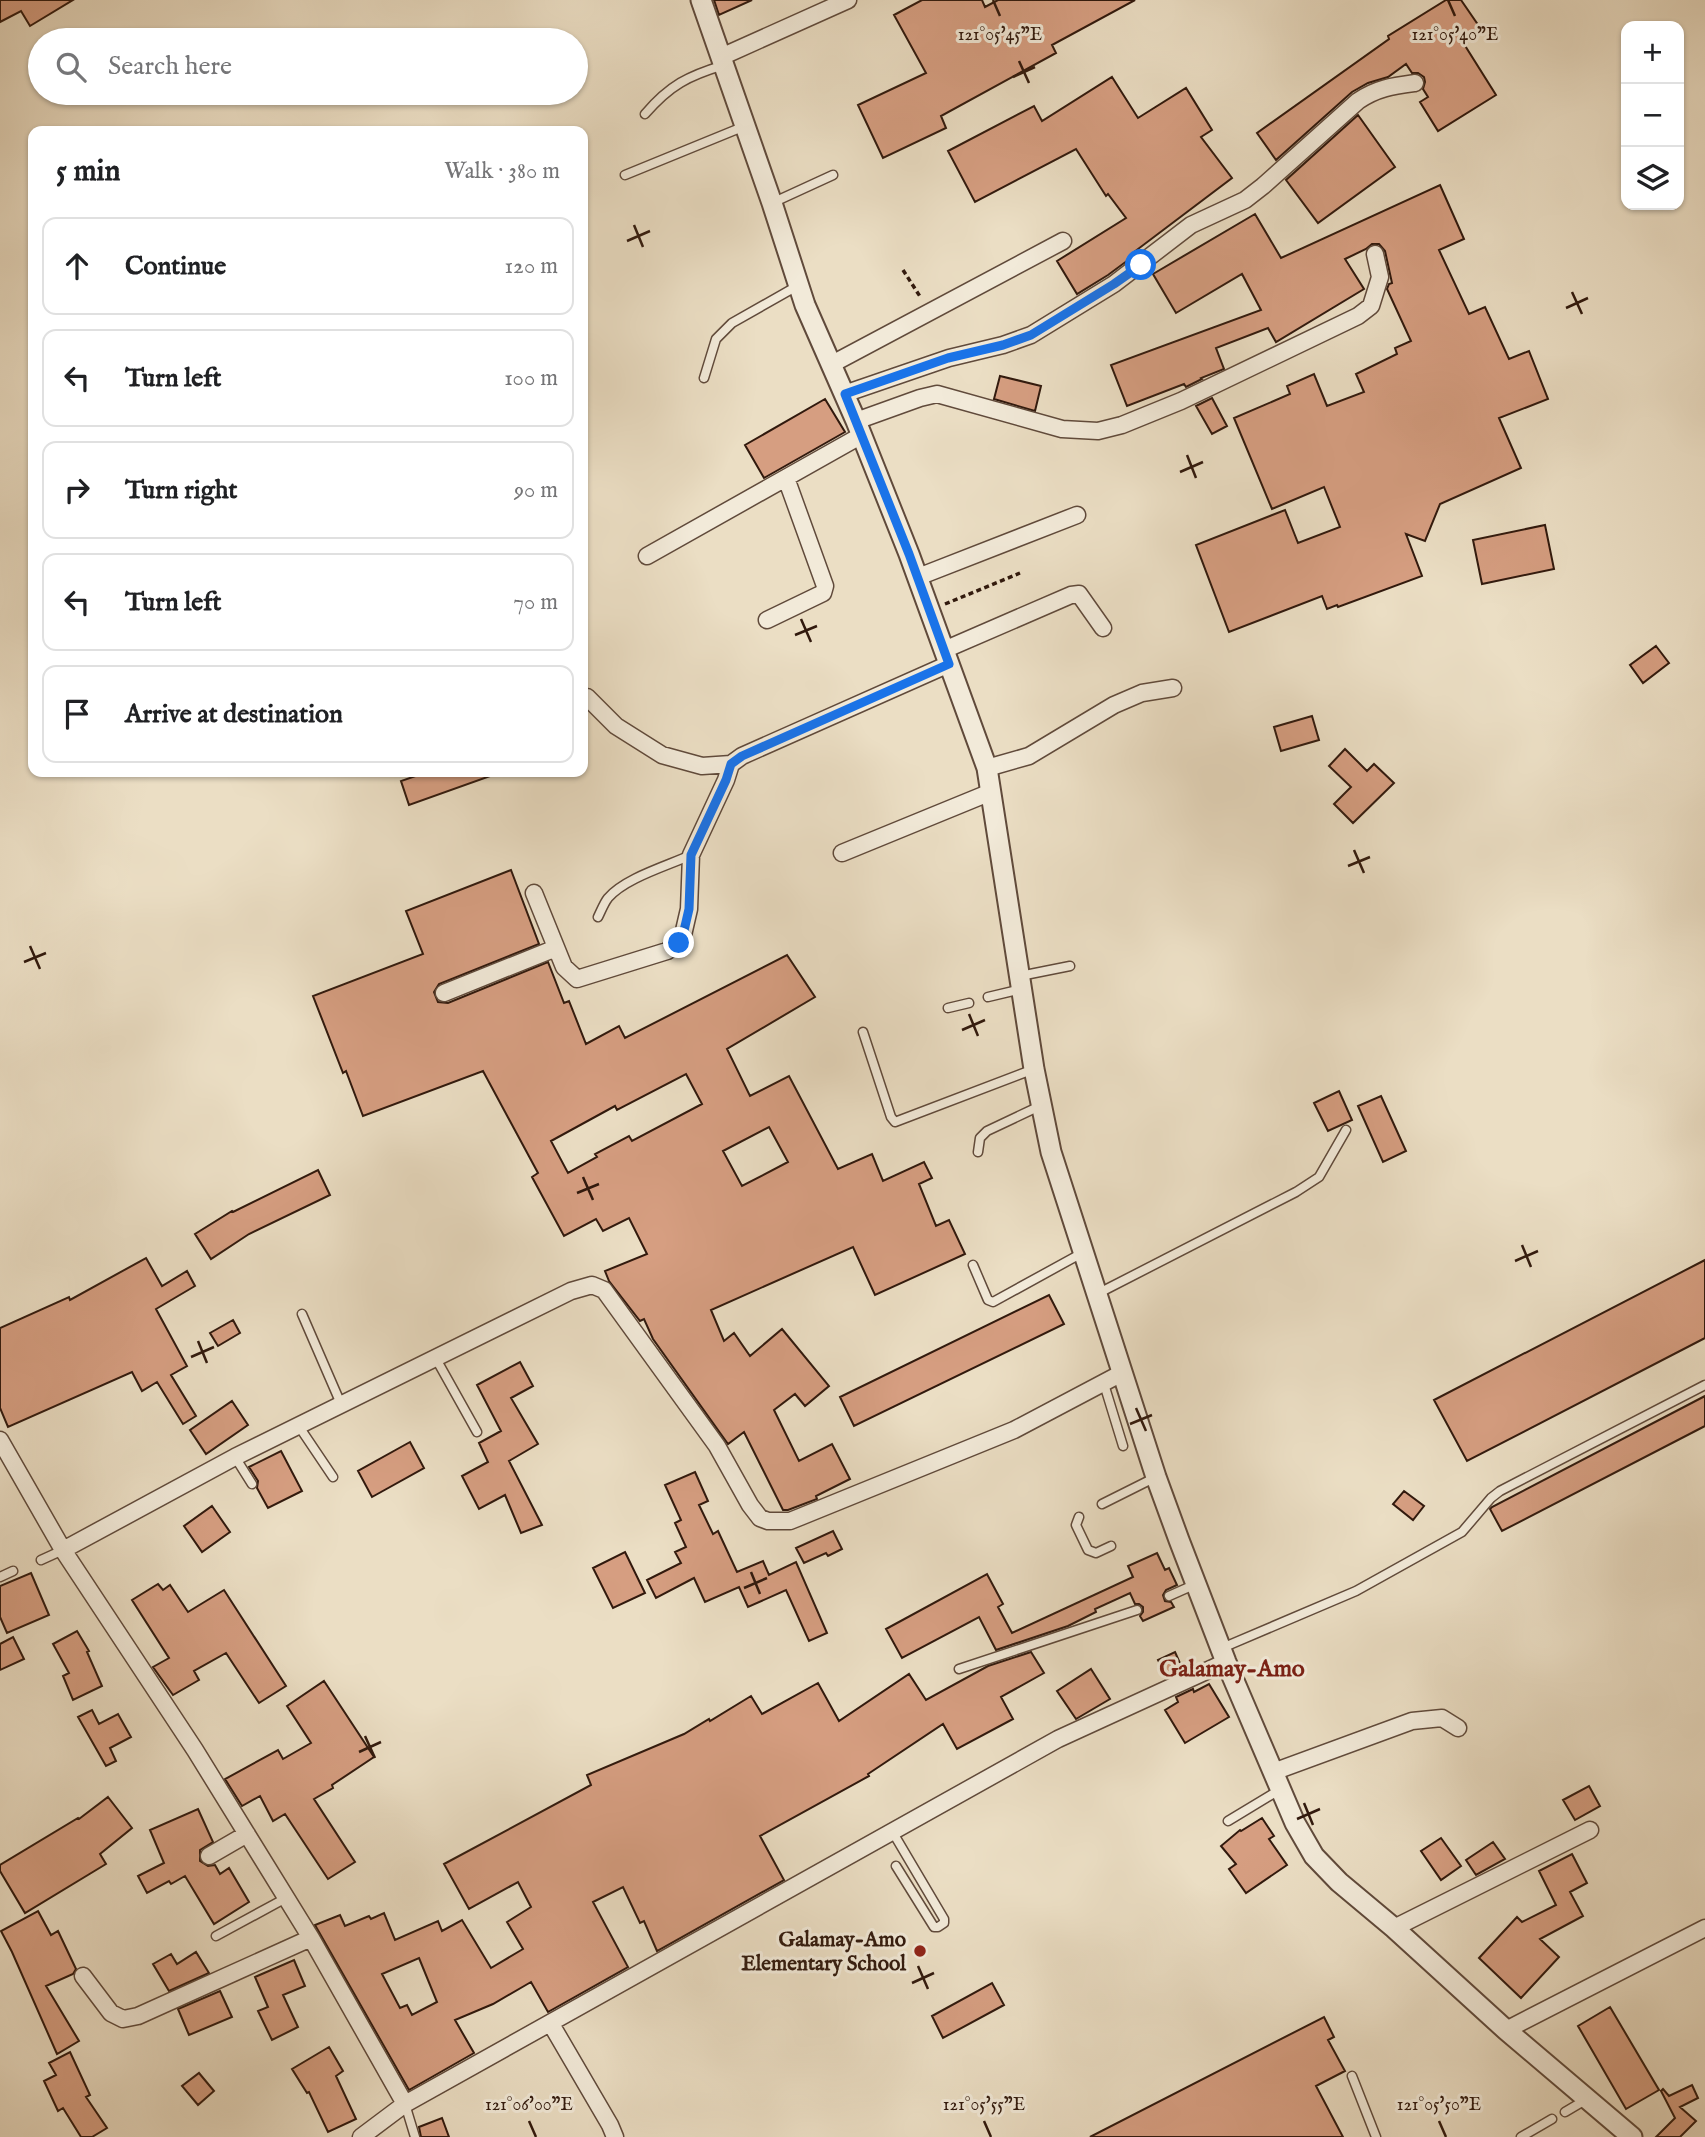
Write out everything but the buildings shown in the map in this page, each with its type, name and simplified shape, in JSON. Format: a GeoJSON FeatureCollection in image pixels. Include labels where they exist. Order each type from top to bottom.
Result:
{"type":"FeatureCollection","features":[{"type":"Feature","properties":{"kind":"street"},"geometry":{"type":"LineString","coordinates":[[701,0],[805,304],[845,394],[918,577],[987,768],[1034,1069],[1051,1152],[1156,1477],[1223,1655],[1295,1823],[1314,1856],[1339,1882],[1632,2137]]}},
{"type":"Feature","properties":{"kind":"street"},"geometry":{"type":"LineString","coordinates":[[722,61],[848,0]]}},
{"type":"Feature","properties":{"kind":"street"},"geometry":{"type":"LineString","coordinates":[[845,394],[948,358],[1003,345],[1031,335],[1114,284],[1191,225],[1245,200],[1365,96],[1386,87],[1415,83]]}},
{"type":"Feature","properties":{"kind":"street"},"geometry":{"type":"LineString","coordinates":[[832,364],[1063,241]]}},
{"type":"Feature","properties":{"kind":"street"},"geometry":{"type":"LineString","coordinates":[[646,556],[786,478],[859,428],[920,398],[937,394],[1062,429],[1098,431],[1122,425],[1181,401],[1358,316],[1371,306],[1380,276],[1375,254]]}},
{"type":"Feature","properties":{"kind":"street"},"geometry":{"type":"LineString","coordinates":[[767,620],[822,593],[825,586],[786,478]]}},
{"type":"Feature","properties":{"kind":"street"},"geometry":{"type":"LineString","coordinates":[[918,577],[1077,515]]}},
{"type":"Feature","properties":{"kind":"street"},"geometry":{"type":"LineString","coordinates":[[588,698],[616,726],[662,755],[702,766],[731,764],[742,756],[1072,595],[1079,594],[1103,628]]}},
{"type":"Feature","properties":{"kind":"street"},"geometry":{"type":"LineString","coordinates":[[987,768],[1029,756],[1114,705],[1142,693],[1173,688]]}},
{"type":"Feature","properties":{"kind":"street"},"geometry":{"type":"LineString","coordinates":[[534,893],[564,967],[576,979],[667,951],[679,943],[683,935],[689,909],[691,855],[731,764]]}},
{"type":"Feature","properties":{"kind":"street"},"geometry":{"type":"LineString","coordinates":[[842,853],[991,792]]}},
{"type":"Feature","properties":{"kind":"street"},"geometry":{"type":"LineString","coordinates":[[444,993],[556,948]]}},
{"type":"Feature","properties":{"kind":"street"},"geometry":{"type":"LineString","coordinates":[[63,1549],[298,1425],[571,1291],[592,1285],[604,1290],[717,1446],[750,1505],[760,1518],[768,1521],[790,1521],[1014,1430],[1122,1373]]}},
{"type":"Feature","properties":{"kind":"street"},"geometry":{"type":"LineString","coordinates":[[0,1440],[63,1549],[311,1938],[405,2104]]}},
{"type":"Feature","properties":{"kind":"street"},"geometry":{"type":"LineString","coordinates":[[361,2137],[405,2104],[892,1831],[1058,1739],[1223,1655]]}},
{"type":"Feature","properties":{"kind":"street"},"geometry":{"type":"LineString","coordinates":[[1277,1781],[1412,1721],[1442,1718],[1458,1728]]}},
{"type":"Feature","properties":{"kind":"street"},"geometry":{"type":"LineString","coordinates":[[1394,1928],[1590,1830]]}},
{"type":"Feature","properties":{"kind":"street"},"geometry":{"type":"LineString","coordinates":[[209,1856],[247,1834]]}},
{"type":"Feature","properties":{"kind":"street"},"geometry":{"type":"LineString","coordinates":[[1506,2030],[1705,1928]]}},
{"type":"Feature","properties":{"kind":"street"},"geometry":{"type":"LineString","coordinates":[[83,1976],[111,2013],[123,2019],[138,2016],[311,1938]]}},
{"type":"Feature","properties":{"kind":"street"},"geometry":{"type":"LineString","coordinates":[[551,2024],[615,2137]]}},
{"type":"Feature","properties":{"kind":"lane"},"geometry":{"type":"LineString","coordinates":[[645,114],[662,94],[722,61]]}},
{"type":"Feature","properties":{"kind":"lane"},"geometry":{"type":"LineString","coordinates":[[625,174],[745,126]]}},
{"type":"Feature","properties":{"kind":"lane"},"geometry":{"type":"LineString","coordinates":[[772,203],[833,175]]}},
{"type":"Feature","properties":{"kind":"lane"},"geometry":{"type":"LineString","coordinates":[[704,378],[716,339],[732,323],[799,285]]}},
{"type":"Feature","properties":{"kind":"lane"},"geometry":{"type":"LineString","coordinates":[[598,917],[615,891],[631,881],[691,855]]}},
{"type":"Feature","properties":{"kind":"lane"},"geometry":{"type":"LineString","coordinates":[[988,997],[1070,965]]}},
{"type":"Feature","properties":{"kind":"lane"},"geometry":{"type":"LineString","coordinates":[[948,1008],[969,1003]]}},
{"type":"Feature","properties":{"kind":"lane"},"geometry":{"type":"LineString","coordinates":[[863,1032],[895,1122],[1034,1069]]}},
{"type":"Feature","properties":{"kind":"lane"},"geometry":{"type":"LineString","coordinates":[[978,1152],[980,1138],[987,1131],[1042,1105]]}},
{"type":"Feature","properties":{"kind":"lane"},"geometry":{"type":"LineString","coordinates":[[1097,1294],[1296,1192],[1319,1177],[1346,1130]]}},
{"type":"Feature","properties":{"kind":"lane"},"geometry":{"type":"LineString","coordinates":[[973,1265],[988,1300],[993,1302],[1084,1252]]}},
{"type":"Feature","properties":{"kind":"lane"},"geometry":{"type":"LineString","coordinates":[[302,1314],[341,1404]]}},
{"type":"Feature","properties":{"kind":"lane"},"geometry":{"type":"LineString","coordinates":[[435,1357],[477,1432]]}},
{"type":"Feature","properties":{"kind":"lane"},"geometry":{"type":"LineString","coordinates":[[1104,1384],[1123,1446]]}},
{"type":"Feature","properties":{"kind":"lane"},"geometry":{"type":"LineString","coordinates":[[1223,1655],[1377,1581],[1407,1561],[1462,1532],[1491,1498],[1507,1487],[1705,1385]]}},
{"type":"Feature","properties":{"kind":"lane"},"geometry":{"type":"LineString","coordinates":[[298,1425],[333,1477]]}},
{"type":"Feature","properties":{"kind":"lane"},"geometry":{"type":"LineString","coordinates":[[234,1457],[252,1484]]}},
{"type":"Feature","properties":{"kind":"lane"},"geometry":{"type":"LineString","coordinates":[[1102,1504],[1156,1477]]}},
{"type":"Feature","properties":{"kind":"lane"},"geometry":{"type":"LineString","coordinates":[[1079,1517],[1076,1525],[1088,1550],[1096,1553],[1111,1546]]}},
{"type":"Feature","properties":{"kind":"lane"},"geometry":{"type":"LineString","coordinates":[[41,1560],[63,1549]]}},
{"type":"Feature","properties":{"kind":"lane"},"geometry":{"type":"LineString","coordinates":[[0,1577],[13,1571]]}},
{"type":"Feature","properties":{"kind":"lane"},"geometry":{"type":"LineString","coordinates":[[1169,1596],[1196,1584]]}},
{"type":"Feature","properties":{"kind":"lane"},"geometry":{"type":"LineString","coordinates":[[959,1669],[1137,1610]]}},
{"type":"Feature","properties":{"kind":"lane"},"geometry":{"type":"LineString","coordinates":[[1228,1821],[1277,1781]]}},
{"type":"Feature","properties":{"kind":"lane"},"geometry":{"type":"LineString","coordinates":[[892,1831],[944,1923],[934,1927],[896,1866]]}},
{"type":"Feature","properties":{"kind":"lane"},"geometry":{"type":"LineString","coordinates":[[216,1936],[286,1898]]}},
{"type":"Feature","properties":{"kind":"lane"},"geometry":{"type":"LineString","coordinates":[[1352,2076],[1376,2137]]}},
{"type":"Feature","properties":{"kind":"lane"},"geometry":{"type":"LineString","coordinates":[[1565,2112],[1587,2099]]}},
{"type":"Feature","properties":{"kind":"lane"},"geometry":{"type":"LineString","coordinates":[[405,2104],[415,2137]]}},
{"type":"Feature","properties":{"kind":"lane"},"geometry":{"type":"LineString","coordinates":[[1521,2137],[1552,2119]]}},
{"type":"Feature","properties":{"kind":"path"},"geometry":{"type":"LineString","coordinates":[[903,270],[929,312]]}},
{"type":"Feature","properties":{"kind":"path"},"geometry":{"type":"LineString","coordinates":[[929,610],[1020,573]]}},
{"type":"Feature","properties":{"kind":"place","name":"Galamay-Amo Elementary School"},"geometry":{"type":"Point","coordinates":[920,1951]}},
{"type":"Feature","properties":{"kind":"district","name":"Galamay-Amo"},"geometry":{"type":"Point","coordinates":[1232,1668]}},
{"type":"Feature","properties":{"kind":"route"},"geometry":{"type":"LineString","coordinates":[[679,943],[689,909],[691,855],[731,764],[742,756],[949,664],[909,554],[845,394],[948,358],[1003,345],[1031,335],[1141,265]]}}]}
